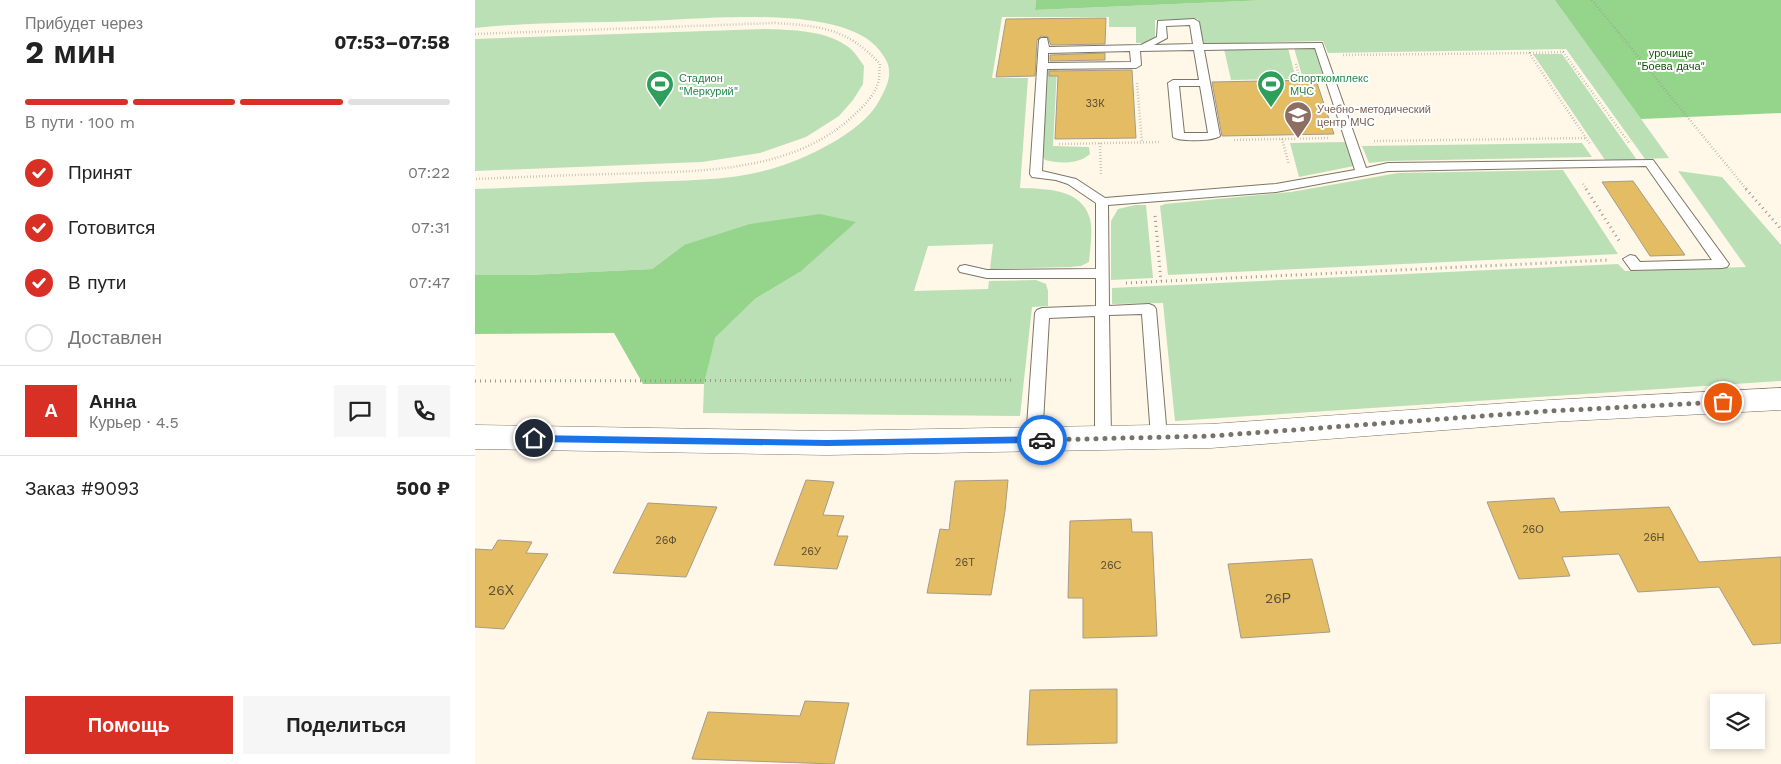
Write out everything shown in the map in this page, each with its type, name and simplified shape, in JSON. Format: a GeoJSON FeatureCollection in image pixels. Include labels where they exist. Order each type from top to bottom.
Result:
{"type":"FeatureCollection","features":[{"type":"Feature","properties":{"kind":"street"},"geometry":{"type":"LineString","coordinates":[[475,437],[827,443],[1211,436],[1550,411],[1781,399]]}},
{"type":"Feature","properties":{"kind":"lane"},"geometry":{"type":"LineString","coordinates":[[1138,48],[1162,38],[1161,23],[1194,22],[1199,47],[1214,136],[1179,137],[1173,84],[1205,83]]}},
{"type":"Feature","properties":{"kind":"lane"},"geometry":{"type":"LineString","coordinates":[[1362,172],[1319,45],[1138,48],[1044,45],[1036,174],[1058,175],[1076,181],[1102,202],[1276,188],[1295,185],[1388,167],[1649,162],[1722,264],[1635,267],[1630,259]]}},
{"type":"Feature","properties":{"kind":"lane"},"geometry":{"type":"LineString","coordinates":[[1042,66],[1136,65],[1138,48]]}},
{"type":"Feature","properties":{"kind":"lane"},"geometry":{"type":"LineString","coordinates":[[1102,202],[1103,438]]}},
{"type":"Feature","properties":{"kind":"lane"},"geometry":{"type":"LineString","coordinates":[[965,269],[987,274],[1103,279]]}},
{"type":"Feature","properties":{"kind":"lane"},"geometry":{"type":"LineString","coordinates":[[1034,440],[1042,313],[1103,310],[1149,309],[1159,436]]}},
{"type":"Feature","properties":{"kind":"path"},"geometry":{"type":"LineString","coordinates":[[1591,0],[1721,160],[1781,229]]}},
{"type":"Feature","properties":{"kind":"path"},"geometry":{"type":"LineString","coordinates":[[475,34],[775,23],[803,25],[829,29],[853,38],[867,48],[879,64],[878,84],[869,100],[853,117],[837,130],[820,140],[774,158],[744,165],[707,170],[475,179]]}},
{"type":"Feature","properties":{"kind":"path"},"geometry":{"type":"LineString","coordinates":[[1322,55],[1563,52],[1643,162]]}},
{"type":"Feature","properties":{"kind":"path"},"geometry":{"type":"LineString","coordinates":[[1529,53],[1603,163]]}},
{"type":"Feature","properties":{"kind":"path"},"geometry":{"type":"LineString","coordinates":[[1136,65],[1142,142]]}},
{"type":"Feature","properties":{"kind":"path"},"geometry":{"type":"LineString","coordinates":[[1352,141],[1586,138]]}},
{"type":"Feature","properties":{"kind":"path"},"geometry":{"type":"LineString","coordinates":[[1283,139],[1295,185]]}},
{"type":"Feature","properties":{"kind":"path"},"geometry":{"type":"LineString","coordinates":[[1100,143],[1102,202]]}},
{"type":"Feature","properties":{"kind":"path"},"geometry":{"type":"LineString","coordinates":[[1103,279],[1161,281],[1630,259],[1570,163]]}},
{"type":"Feature","properties":{"kind":"path"},"geometry":{"type":"LineString","coordinates":[[1154,198],[1161,281]]}},
{"type":"Feature","properties":{"kind":"path"},"geometry":{"type":"LineString","coordinates":[[475,381],[1037,380]]}},
{"type":"Feature","properties":{"kind":"green space"},"geometry":{"type":"Polygon","coordinates":[[[475,0],[1036,0],[1035,10],[1267,0],[1556,0],[1669,158],[1645,159],[1566,49],[1328,53],[1323,41],[1204,44],[1198,19],[1155,20],[1155,37],[1144,43],[1136,43],[1136,27],[1109,27],[1109,17],[1002,17],[992,78],[1028,78],[1020,188],[1061,192],[1079,201],[1086,209],[1091,224],[1089,262],[1081,266],[1070,267],[990,269],[993,244],[928,246],[914,291],[988,289],[989,281],[1036,280],[1046,284],[1048,306],[1032,307],[1020,416],[703,413],[704,384],[714,339],[755,299],[800,272],[684,245],[652,269],[528,275],[475,275],[475,189],[707,179],[739,176],[784,165],[815,152],[846,134],[871,112],[879,101],[889,79],[889,68],[886,61],[880,51],[862,36],[835,26],[804,20],[769,17],[732,17],[475,28],[475,0]]]}},
{"type":"Feature","properties":{"kind":"green space"},"geometry":{"type":"Polygon","coordinates":[[[1036,0],[1268,0],[1035,10],[1036,0]]]}},
{"type":"Feature","properties":{"kind":"green space","name":"урочище \"Боева дача\""},"geometry":{"type":"Polygon","coordinates":[[[1555,0],[1781,0],[1781,113],[1641,119],[1555,0]]]}},
{"type":"Feature","properties":{"kind":"green space","name":"Стадион \"Меркурий\""},"geometry":{"type":"Polygon","coordinates":[[[765,29],[811,32],[833,38],[852,50],[864,66],[863,84],[853,100],[839,116],[806,137],[760,153],[702,162],[475,171],[475,39],[765,29]]]}},
{"type":"Feature","properties":{"kind":"green space"},"geometry":{"type":"Polygon","coordinates":[[[1314,47],[1324,79],[1303,79],[1294,48],[1314,47]]]}},
{"type":"Feature","properties":{"kind":"green space"},"geometry":{"type":"Polygon","coordinates":[[[1288,48],[1296,79],[1231,80],[1224,49],[1288,48]]]}},
{"type":"Feature","properties":{"kind":"green space"},"geometry":{"type":"Polygon","coordinates":[[[1533,54],[1562,54],[1637,160],[1605,160],[1533,54]]]}},
{"type":"Feature","properties":{"kind":"green space"},"geometry":{"type":"Polygon","coordinates":[[[1046,68],[1057,68],[1053,146],[1089,147],[1090,154],[1080,160],[1063,162],[1045,160],[1041,152],[1046,68]]]}},
{"type":"Feature","properties":{"kind":"green space"},"geometry":{"type":"Polygon","coordinates":[[[1346,142],[1354,166],[1299,177],[1290,143],[1346,142]]]}},
{"type":"Feature","properties":{"kind":"green space"},"geometry":{"type":"Polygon","coordinates":[[[1582,143],[1592,157],[1369,163],[1362,146],[1582,143]]]}},
{"type":"Feature","properties":{"kind":"green space"},"geometry":{"type":"Polygon","coordinates":[[[1563,170],[1618,254],[1168,275],[1160,206],[1165,204],[1291,192],[1398,173],[1563,170]]]}},
{"type":"Feature","properties":{"kind":"green space"},"geometry":{"type":"Polygon","coordinates":[[[1678,171],[1722,177],[1781,245],[1781,381],[1175,421],[1163,303],[1112,304],[1112,288],[1618,264],[1625,271],[1746,267],[1678,171]]]}},
{"type":"Feature","properties":{"kind":"green space"},"geometry":{"type":"Polygon","coordinates":[[[1135,205],[1146,205],[1153,278],[1111,280],[1111,221],[1118,209],[1135,205]]]}},
{"type":"Feature","properties":{"kind":"green space"},"geometry":{"type":"Polygon","coordinates":[[[820,214],[856,222],[800,272],[755,299],[715,338],[704,384],[643,384],[614,333],[475,334],[475,275],[528,275],[652,269],[684,245],[750,224],[820,214]]]}},
{"type":"Feature","properties":{"kind":"building"},"geometry":{"type":"Polygon","coordinates":[[[1106,18],[1105,44],[1051,45],[1048,37],[1041,36],[1037,40],[1035,76],[996,77],[1006,19],[1106,18]]]}},
{"type":"Feature","properties":{"kind":"building"},"geometry":{"type":"Polygon","coordinates":[[[1105,53],[1105,60],[1050,61],[1050,55],[1105,53]]]}},
{"type":"Feature","properties":{"kind":"building"},"geometry":{"type":"Polygon","coordinates":[[[1132,70],[1136,138],[1055,139],[1058,76],[1049,76],[1049,71],[1132,70]]]}},
{"type":"Feature","properties":{"kind":"building","name":"Спорткомплекс МЧС"},"geometry":{"type":"Polygon","coordinates":[[[1316,80],[1334,134],[1222,136],[1212,82],[1316,80]]]}},
{"type":"Feature","properties":{"kind":"building"},"geometry":{"type":"Polygon","coordinates":[[[1633,181],[1685,255],[1650,256],[1602,182],[1633,181]]]}},
{"type":"Feature","properties":{"kind":"building"},"geometry":{"type":"Polygon","coordinates":[[[806,480],[834,482],[823,515],[844,516],[837,536],[848,536],[837,569],[774,565],[806,480]]]}},
{"type":"Feature","properties":{"kind":"building"},"geometry":{"type":"Polygon","coordinates":[[[1008,480],[1005,511],[991,595],[927,593],[940,529],[949,530],[955,481],[1008,480]]]}},
{"type":"Feature","properties":{"kind":"building"},"geometry":{"type":"Polygon","coordinates":[[[1554,498],[1560,512],[1669,507],[1699,562],[1781,557],[1781,643],[1753,645],[1719,587],[1638,592],[1619,554],[1562,557],[1570,576],[1519,579],[1487,502],[1554,498]]]}},
{"type":"Feature","properties":{"kind":"building"},"geometry":{"type":"Polygon","coordinates":[[[648,503],[717,507],[686,577],[613,573],[648,503]]]}},
{"type":"Feature","properties":{"kind":"building"},"geometry":{"type":"Polygon","coordinates":[[[1131,519],[1132,532],[1152,532],[1157,636],[1083,638],[1083,598],[1068,598],[1070,521],[1131,519]]]}},
{"type":"Feature","properties":{"kind":"building"},"geometry":{"type":"Polygon","coordinates":[[[498,540],[532,542],[526,553],[548,554],[504,629],[475,627],[475,549],[492,550],[498,540]]]}},
{"type":"Feature","properties":{"kind":"building"},"geometry":{"type":"Polygon","coordinates":[[[1312,559],[1330,632],[1241,638],[1228,564],[1312,559]]]}},
{"type":"Feature","properties":{"kind":"building"},"geometry":{"type":"Polygon","coordinates":[[[1117,689],[1117,743],[1027,745],[1030,690],[1117,689]]]}},
{"type":"Feature","properties":{"kind":"building"},"geometry":{"type":"Polygon","coordinates":[[[805,701],[849,703],[834,764],[692,759],[708,712],[800,716],[805,701]]]}},
{"type":"Feature","properties":{"kind":"way so far"},"geometry":{"type":"LineString","coordinates":[[1042,440],[1211,436],[1550,411],[1723,402]]}},
{"type":"Feature","properties":{"kind":"place","name":"Стадион \"Меркурий\""},"geometry":{"type":"Point","coordinates":[660,108]}},
{"type":"Feature","properties":{"kind":"place","name":"Спорткомплекс МЧС"},"geometry":{"type":"Point","coordinates":[1271,108]}},
{"type":"Feature","properties":{"kind":"place","name":"Учебно-методический центр МЧС"},"geometry":{"type":"Point","coordinates":[1298,139]}},
{"type":"Feature","properties":{"kind":"route"},"geometry":{"type":"LineString","coordinates":[[534,438],[827,443],[1042,440]]}}]}
